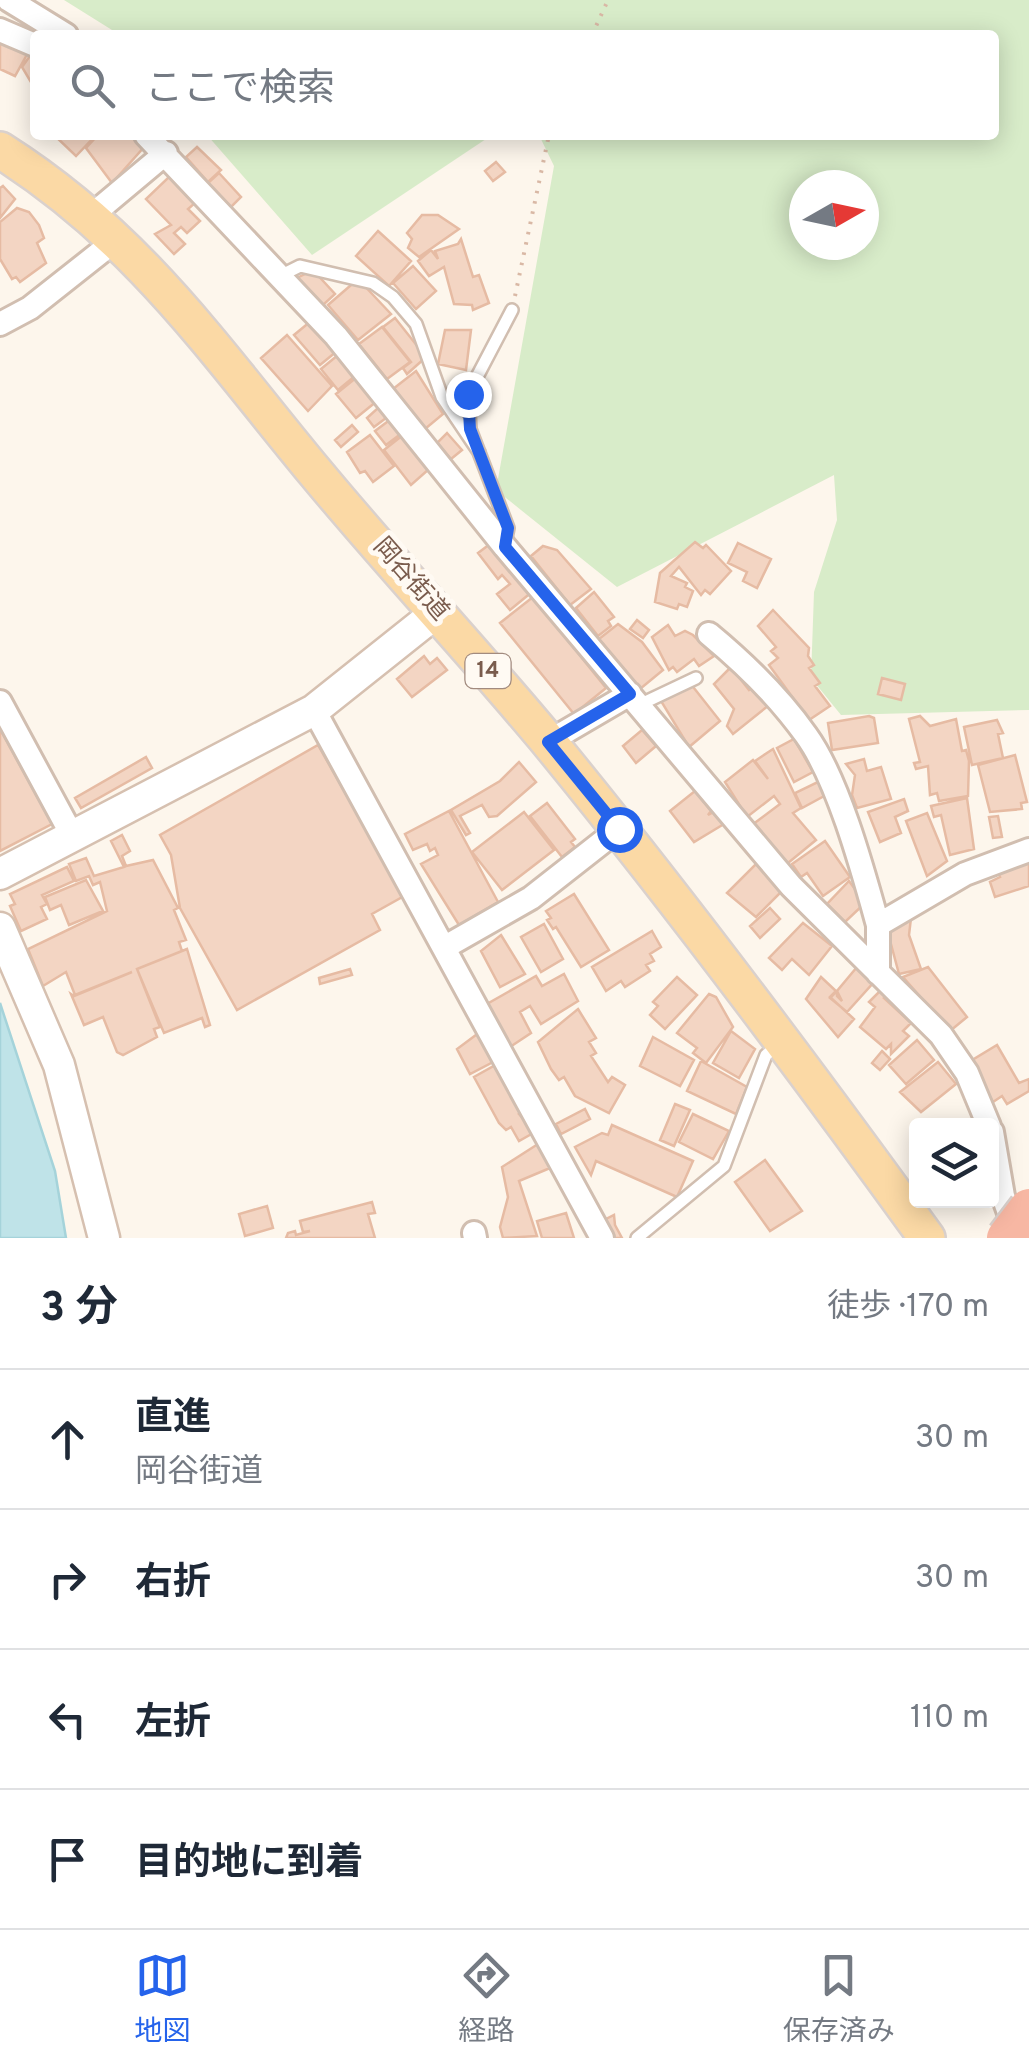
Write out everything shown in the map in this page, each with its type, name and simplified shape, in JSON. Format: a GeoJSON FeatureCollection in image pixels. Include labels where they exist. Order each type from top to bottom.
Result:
{"type":"FeatureCollection","features":[{"type":"Feature","properties":{"kind":"highway"},"geometry":{"type":"LineString","coordinates":[[1007,1238],[1029,1209]]}},
{"type":"Feature","properties":{"kind":"main road","name":"岡谷街道"},"geometry":{"type":"LineString","coordinates":[[0,150],[104,228],[196,321],[315,472],[619,829],[784,1040],[927,1238]]}},
{"type":"Feature","properties":{"kind":"street"},"geometry":{"type":"LineString","coordinates":[[10,0],[58,30]]}},
{"type":"Feature","properties":{"kind":"street"},"geometry":{"type":"LineString","coordinates":[[0,30],[30,44]]}},
{"type":"Feature","properties":{"kind":"street"},"geometry":{"type":"LineString","coordinates":[[0,324],[30,308],[104,228],[162,144],[282,275],[779,872],[941,1034],[967,1073],[986,1118]]}},
{"type":"Feature","properties":{"kind":"street"},"geometry":{"type":"LineString","coordinates":[[0,874],[314,710],[437,612]]}},
{"type":"Feature","properties":{"kind":"street"},"geometry":{"type":"LineString","coordinates":[[709,634],[744,662],[808,737],[836,800],[878,925],[878,973]]}},
{"type":"Feature","properties":{"kind":"street"},"geometry":{"type":"LineString","coordinates":[[548,742],[635,699]]}},
{"type":"Feature","properties":{"kind":"street"},"geometry":{"type":"LineString","coordinates":[[0,702],[73,837]]}},
{"type":"Feature","properties":{"kind":"street"},"geometry":{"type":"LineString","coordinates":[[314,710],[602,1238]]}},
{"type":"Feature","properties":{"kind":"street"},"geometry":{"type":"LineString","coordinates":[[446,946],[531,898],[619,829]]}},
{"type":"Feature","properties":{"kind":"street"},"geometry":{"type":"LineString","coordinates":[[878,925],[965,874],[1029,850]]}},
{"type":"Feature","properties":{"kind":"street"},"geometry":{"type":"LineString","coordinates":[[0,928],[59,1065],[104,1238]]}},
{"type":"Feature","properties":{"kind":"street"},"geometry":{"type":"LineString","coordinates":[[999,1173],[1018,1238]]}},
{"type":"Feature","properties":{"kind":"lane"},"geometry":{"type":"LineString","coordinates":[[282,275],[300,266],[373,283],[393,298],[416,324],[442,397],[479,452]]}},
{"type":"Feature","properties":{"kind":"lane"},"geometry":{"type":"LineString","coordinates":[[505,547],[508,528],[470,429],[468,394],[512,310]]}},
{"type":"Feature","properties":{"kind":"lane"},"geometry":{"type":"LineString","coordinates":[[635,699],[696,678]]}},
{"type":"Feature","properties":{"kind":"lane"},"geometry":{"type":"LineString","coordinates":[[637,1238],[724,1166],[766,1055],[784,1040]]}},
{"type":"Feature","properties":{"kind":"path"},"geometry":{"type":"LineString","coordinates":[[594,30],[608,0]]}},
{"type":"Feature","properties":{"kind":"path"},"geometry":{"type":"LineString","coordinates":[[512,310],[548,140]]}},
{"type":"Feature","properties":{"kind":"green space"},"geometry":{"type":"Polygon","coordinates":[[[64,0],[1029,0],[1029,710],[841,715],[811,678],[814,592],[837,520],[834,475],[617,587],[496,490],[554,166],[541,140],[999,140],[999,30],[112,30],[64,0]]]}},
{"type":"Feature","properties":{"kind":"green space"},"geometry":{"type":"Polygon","coordinates":[[[211,140],[484,140],[312,255],[211,140]]]}},
{"type":"Feature","properties":{"kind":"water"},"geometry":{"type":"Polygon","coordinates":[[[0,1003],[55,1171],[66,1238],[0,1238],[0,1003]]]}},
{"type":"Feature","properties":{"kind":"building"},"geometry":{"type":"Polygon","coordinates":[[[0,34],[30,49],[15,76],[0,69],[0,34]]]}},
{"type":"Feature","properties":{"kind":"building"},"geometry":{"type":"Polygon","coordinates":[[[30,56],[30,81],[22,67],[30,56]]]}},
{"type":"Feature","properties":{"kind":"building"},"geometry":{"type":"Polygon","coordinates":[[[59,140],[91,140],[76,156],[59,140]]]}},
{"type":"Feature","properties":{"kind":"building"},"geometry":{"type":"Polygon","coordinates":[[[93,140],[140,140],[145,146],[112,183],[86,148],[93,140]]]}},
{"type":"Feature","properties":{"kind":"building"},"geometry":{"type":"Polygon","coordinates":[[[197,147],[221,170],[208,182],[186,157],[197,147]]]}},
{"type":"Feature","properties":{"kind":"building"},"geometry":{"type":"Polygon","coordinates":[[[496,162],[505,172],[493,181],[485,171],[496,162]]]}},
{"type":"Feature","properties":{"kind":"building"},"geometry":{"type":"Polygon","coordinates":[[[219,173],[241,197],[231,207],[208,183],[219,173]]]}},
{"type":"Feature","properties":{"kind":"building"},"geometry":{"type":"Polygon","coordinates":[[[170,176],[195,203],[188,209],[200,221],[187,233],[181,227],[174,233],[185,244],[174,254],[155,234],[171,225],[146,199],[170,176]]]}},
{"type":"Feature","properties":{"kind":"building"},"geometry":{"type":"Polygon","coordinates":[[[3,186],[15,199],[0,218],[0,188],[3,186]]]}},
{"type":"Feature","properties":{"kind":"building"},"geometry":{"type":"Polygon","coordinates":[[[17,208],[29,212],[39,225],[44,238],[37,243],[46,263],[20,282],[16,277],[12,279],[0,259],[0,222],[17,208]]]}},
{"type":"Feature","properties":{"kind":"building"},"geometry":{"type":"Polygon","coordinates":[[[422,215],[438,215],[459,229],[419,257],[408,248],[412,239],[407,233],[422,215]]]}},
{"type":"Feature","properties":{"kind":"building"},"geometry":{"type":"Polygon","coordinates":[[[378,231],[411,261],[389,286],[356,256],[378,231]]]}},
{"type":"Feature","properties":{"kind":"building"},"geometry":{"type":"Polygon","coordinates":[[[461,239],[473,277],[479,275],[489,303],[473,310],[472,305],[454,304],[444,267],[429,276],[418,261],[431,250],[438,259],[435,251],[458,244],[461,239]]]}},
{"type":"Feature","properties":{"kind":"building"},"geometry":{"type":"Polygon","coordinates":[[[413,266],[436,291],[416,309],[393,283],[413,266]]]}},
{"type":"Feature","properties":{"kind":"building"},"geometry":{"type":"Polygon","coordinates":[[[313,270],[335,294],[323,305],[297,278],[313,270]]]}},
{"type":"Feature","properties":{"kind":"building"},"geometry":{"type":"Polygon","coordinates":[[[358,279],[391,314],[358,340],[328,305],[358,279]]]}},
{"type":"Feature","properties":{"kind":"building"},"geometry":{"type":"Polygon","coordinates":[[[395,318],[426,357],[407,374],[403,368],[411,362],[383,327],[395,318]]]}},
{"type":"Feature","properties":{"kind":"building"},"geometry":{"type":"Polygon","coordinates":[[[311,321],[337,351],[320,365],[294,335],[311,321]]]}},
{"type":"Feature","properties":{"kind":"building"},"geometry":{"type":"Polygon","coordinates":[[[382,327],[410,362],[387,379],[359,344],[382,327]]]}},
{"type":"Feature","properties":{"kind":"building"},"geometry":{"type":"Polygon","coordinates":[[[445,330],[471,330],[466,370],[438,364],[445,330]]]}},
{"type":"Feature","properties":{"kind":"building"},"geometry":{"type":"Polygon","coordinates":[[[287,335],[332,386],[308,411],[261,358],[287,335]]]}},
{"type":"Feature","properties":{"kind":"building"},"geometry":{"type":"Polygon","coordinates":[[[338,355],[355,376],[338,390],[321,369],[338,355]]]}},
{"type":"Feature","properties":{"kind":"building"},"geometry":{"type":"Polygon","coordinates":[[[416,371],[443,414],[425,429],[393,389],[416,371]]]}},
{"type":"Feature","properties":{"kind":"building"},"geometry":{"type":"Polygon","coordinates":[[[357,377],[377,401],[356,418],[336,394],[357,377]]]}},
{"type":"Feature","properties":{"kind":"building"},"geometry":{"type":"Polygon","coordinates":[[[378,408],[386,418],[374,427],[367,418],[378,408]]]}},
{"type":"Feature","properties":{"kind":"building"},"geometry":{"type":"Polygon","coordinates":[[[391,419],[402,433],[386,445],[375,431],[391,419]]]}},
{"type":"Feature","properties":{"kind":"building"},"geometry":{"type":"Polygon","coordinates":[[[352,425],[358,432],[341,447],[335,440],[352,425]]]}},
{"type":"Feature","properties":{"kind":"building"},"geometry":{"type":"Polygon","coordinates":[[[447,433],[462,450],[451,459],[437,443],[447,433]]]}},
{"type":"Feature","properties":{"kind":"building"},"geometry":{"type":"Polygon","coordinates":[[[370,435],[394,466],[373,482],[365,471],[360,473],[347,452],[370,435]]]}},
{"type":"Feature","properties":{"kind":"building"},"geometry":{"type":"Polygon","coordinates":[[[403,435],[429,469],[411,485],[384,450],[403,435]]]}},
{"type":"Feature","properties":{"kind":"building"},"geometry":{"type":"Polygon","coordinates":[[[695,542],[703,548],[706,545],[731,571],[710,594],[705,590],[701,595],[679,567],[671,576],[687,583],[685,587],[693,591],[687,607],[679,604],[677,609],[655,602],[660,573],[695,542]]]}},
{"type":"Feature","properties":{"kind":"building"},"geometry":{"type":"Polygon","coordinates":[[[738,543],[771,559],[757,588],[743,581],[747,572],[728,563],[738,543]]]}},
{"type":"Feature","properties":{"kind":"building"},"geometry":{"type":"Polygon","coordinates":[[[490,544],[533,591],[510,610],[497,594],[510,584],[502,575],[498,579],[478,553],[490,544]]]}},
{"type":"Feature","properties":{"kind":"building"},"geometry":{"type":"Polygon","coordinates":[[[543,546],[557,550],[591,589],[570,605],[531,556],[543,546]]]}},
{"type":"Feature","properties":{"kind":"building"},"geometry":{"type":"Polygon","coordinates":[[[594,592],[614,617],[608,621],[611,626],[598,636],[576,608],[594,592]]]}},
{"type":"Feature","properties":{"kind":"building"},"geometry":{"type":"Polygon","coordinates":[[[533,597],[606,688],[574,714],[500,623],[533,597]]]}},
{"type":"Feature","properties":{"kind":"building"},"geometry":{"type":"Polygon","coordinates":[[[773,610],[809,648],[808,656],[814,665],[809,668],[820,683],[815,686],[830,706],[809,720],[769,665],[778,658],[771,651],[776,647],[758,626],[773,610]]]}},
{"type":"Feature","properties":{"kind":"building"},"geometry":{"type":"Polygon","coordinates":[[[637,620],[649,630],[643,638],[630,629],[637,620]]]}},
{"type":"Feature","properties":{"kind":"building"},"geometry":{"type":"Polygon","coordinates":[[[618,624],[642,642],[663,670],[640,689],[599,639],[618,624]]]}},
{"type":"Feature","properties":{"kind":"building"},"geometry":{"type":"Polygon","coordinates":[[[668,625],[675,636],[685,631],[693,635],[714,656],[699,666],[694,659],[677,672],[673,667],[669,670],[652,637],[668,625]]]}},
{"type":"Feature","properties":{"kind":"building"},"geometry":{"type":"Polygon","coordinates":[[[424,656],[430,664],[437,658],[447,670],[412,697],[397,679],[424,656]]]}},
{"type":"Feature","properties":{"kind":"building"},"geometry":{"type":"Polygon","coordinates":[[[731,667],[749,690],[753,687],[769,705],[733,734],[727,726],[734,709],[714,684],[731,667]]]}},
{"type":"Feature","properties":{"kind":"building"},"geometry":{"type":"Polygon","coordinates":[[[882,678],[905,684],[901,700],[878,694],[882,678]]]}},
{"type":"Feature","properties":{"kind":"building"},"geometry":{"type":"Polygon","coordinates":[[[690,683],[720,721],[689,747],[661,701],[690,683]]]}},
{"type":"Feature","properties":{"kind":"building"},"geometry":{"type":"Polygon","coordinates":[[[920,716],[930,726],[956,719],[962,751],[966,750],[969,761],[968,796],[939,801],[937,793],[930,795],[928,766],[916,769],[914,763],[920,762],[909,719],[920,716]]]}},
{"type":"Feature","properties":{"kind":"building"},"geometry":{"type":"Polygon","coordinates":[[[874,718],[878,743],[832,750],[828,723],[874,718]]]}},
{"type":"Feature","properties":{"kind":"building"},"geometry":{"type":"Polygon","coordinates":[[[997,720],[1003,733],[998,734],[1003,758],[972,765],[964,727],[997,720]]]}},
{"type":"Feature","properties":{"kind":"building"},"geometry":{"type":"Polygon","coordinates":[[[0,729],[52,824],[0,851],[0,729]]]}},
{"type":"Feature","properties":{"kind":"building"},"geometry":{"type":"Polygon","coordinates":[[[642,730],[656,746],[636,763],[623,746],[642,730]]]}},
{"type":"Feature","properties":{"kind":"building"},"geometry":{"type":"Polygon","coordinates":[[[794,739],[813,772],[794,782],[777,748],[794,739]]]}},
{"type":"Feature","properties":{"kind":"building"},"geometry":{"type":"Polygon","coordinates":[[[318,745],[404,896],[372,914],[380,930],[237,1010],[180,908],[171,855],[160,835],[318,745]]]}},
{"type":"Feature","properties":{"kind":"building"},"geometry":{"type":"Polygon","coordinates":[[[773,749],[801,808],[793,813],[816,840],[788,863],[752,825],[780,804],[774,796],[747,817],[725,782],[753,760],[768,779],[755,761],[773,749]]]}},
{"type":"Feature","properties":{"kind":"building"},"geometry":{"type":"Polygon","coordinates":[[[1015,755],[1027,802],[1021,803],[1022,809],[990,812],[978,765],[1015,755]]]}},
{"type":"Feature","properties":{"kind":"building"},"geometry":{"type":"Polygon","coordinates":[[[146,757],[152,768],[81,808],[75,798],[146,757]]]}},
{"type":"Feature","properties":{"kind":"building"},"geometry":{"type":"Polygon","coordinates":[[[864,759],[867,771],[881,767],[891,799],[857,808],[852,795],[855,775],[846,764],[864,759]]]}},
{"type":"Feature","properties":{"kind":"building"},"geometry":{"type":"Polygon","coordinates":[[[519,762],[536,782],[497,816],[489,817],[482,805],[460,816],[470,833],[466,835],[451,810],[500,781],[519,762]]]}},
{"type":"Feature","properties":{"kind":"building"},"geometry":{"type":"Polygon","coordinates":[[[820,781],[826,795],[802,808],[795,793],[820,781]]]}},
{"type":"Feature","properties":{"kind":"building"},"geometry":{"type":"Polygon","coordinates":[[[695,791],[711,811],[708,815],[714,812],[724,824],[694,842],[670,811],[695,791]]]}},
{"type":"Feature","properties":{"kind":"building"},"geometry":{"type":"Polygon","coordinates":[[[967,798],[974,849],[950,855],[941,815],[934,817],[931,806],[967,798]]]}},
{"type":"Feature","properties":{"kind":"building"},"geometry":{"type":"Polygon","coordinates":[[[904,799],[908,811],[895,817],[901,833],[880,842],[868,812],[904,799]]]}},
{"type":"Feature","properties":{"kind":"building"},"geometry":{"type":"Polygon","coordinates":[[[547,803],[575,839],[571,842],[575,847],[562,857],[530,816],[547,803]]]}},
{"type":"Feature","properties":{"kind":"building"},"geometry":{"type":"Polygon","coordinates":[[[449,811],[498,902],[459,925],[421,864],[438,855],[435,848],[430,851],[427,844],[413,850],[405,834],[449,811]]]}},
{"type":"Feature","properties":{"kind":"building"},"geometry":{"type":"Polygon","coordinates":[[[524,812],[554,850],[502,890],[472,852],[524,812]]]}},
{"type":"Feature","properties":{"kind":"building"},"geometry":{"type":"Polygon","coordinates":[[[927,813],[947,861],[927,876],[906,821],[927,813]]]}},
{"type":"Feature","properties":{"kind":"building"},"geometry":{"type":"Polygon","coordinates":[[[998,816],[1002,837],[993,838],[989,817],[998,816]]]}},
{"type":"Feature","properties":{"kind":"building"},"geometry":{"type":"Polygon","coordinates":[[[122,835],[130,851],[122,856],[126,866],[153,860],[178,908],[174,910],[186,940],[179,942],[182,951],[137,969],[160,1027],[154,1029],[157,1037],[123,1055],[117,1052],[103,1017],[84,1025],[71,994],[74,996],[132,972],[75,995],[66,972],[43,986],[28,949],[107,911],[100,882],[93,885],[89,876],[76,881],[69,864],[86,858],[94,876],[124,867],[111,841],[122,835]]]}},
{"type":"Feature","properties":{"kind":"building"},"geometry":{"type":"Polygon","coordinates":[[[825,841],[850,877],[823,896],[807,873],[801,877],[792,864],[825,841]]]}},
{"type":"Feature","properties":{"kind":"building"},"geometry":{"type":"Polygon","coordinates":[[[1029,857],[1029,886],[995,897],[990,882],[1000,877],[996,869],[1029,857]]]}},
{"type":"Feature","properties":{"kind":"building"},"geometry":{"type":"Polygon","coordinates":[[[756,864],[782,891],[756,917],[727,893],[756,864]]]}},
{"type":"Feature","properties":{"kind":"building"},"geometry":{"type":"Polygon","coordinates":[[[67,867],[74,881],[42,895],[47,904],[41,907],[47,919],[21,931],[10,906],[15,904],[10,894],[67,867]]]}},
{"type":"Feature","properties":{"kind":"building"},"geometry":{"type":"Polygon","coordinates":[[[86,880],[103,911],[69,925],[61,905],[50,910],[45,897],[86,880]]]}},
{"type":"Feature","properties":{"kind":"building"},"geometry":{"type":"Polygon","coordinates":[[[849,881],[865,903],[845,922],[827,904],[849,881]]]}},
{"type":"Feature","properties":{"kind":"building"},"geometry":{"type":"Polygon","coordinates":[[[574,894],[609,950],[581,967],[556,927],[553,929],[547,920],[551,918],[546,911],[574,894]]]}},
{"type":"Feature","properties":{"kind":"building"},"geometry":{"type":"Polygon","coordinates":[[[770,908],[780,919],[760,938],[750,926],[770,908]]]}},
{"type":"Feature","properties":{"kind":"building"},"geometry":{"type":"Polygon","coordinates":[[[911,918],[909,935],[921,969],[899,974],[888,933],[911,918]]]}},
{"type":"Feature","properties":{"kind":"building"},"geometry":{"type":"Polygon","coordinates":[[[803,923],[832,946],[809,975],[792,959],[782,970],[769,958],[803,923]]]}},
{"type":"Feature","properties":{"kind":"building"},"geometry":{"type":"Polygon","coordinates":[[[544,924],[563,959],[541,972],[521,937],[544,924]]]}},
{"type":"Feature","properties":{"kind":"building"},"geometry":{"type":"Polygon","coordinates":[[[652,931],[661,947],[650,954],[654,961],[646,965],[650,971],[625,987],[621,981],[606,991],[592,967],[652,931]]]}},
{"type":"Feature","properties":{"kind":"building"},"geometry":{"type":"Polygon","coordinates":[[[501,935],[525,974],[500,987],[481,951],[501,935]]]}},
{"type":"Feature","properties":{"kind":"building"},"geometry":{"type":"Polygon","coordinates":[[[187,949],[210,1025],[205,1027],[202,1018],[164,1033],[137,969],[187,949]]]}},
{"type":"Feature","properties":{"kind":"building"},"geometry":{"type":"Polygon","coordinates":[[[857,967],[874,982],[847,1012],[830,998],[857,967]]]}},
{"type":"Feature","properties":{"kind":"building"},"geometry":{"type":"Polygon","coordinates":[[[928,967],[967,1017],[950,1031],[903,977],[928,967]]]}},
{"type":"Feature","properties":{"kind":"building"},"geometry":{"type":"Polygon","coordinates":[[[350,969],[352,975],[320,984],[319,978],[350,969]]]}},
{"type":"Feature","properties":{"kind":"building"},"geometry":{"type":"Polygon","coordinates":[[[564,974],[578,1001],[541,1024],[530,1006],[520,1012],[531,1033],[510,1047],[487,1004],[536,976],[542,986],[564,974]]]}},
{"type":"Feature","properties":{"kind":"building"},"geometry":{"type":"Polygon","coordinates":[[[677,977],[697,995],[665,1029],[650,1015],[658,1006],[653,1002],[677,977]]]}},
{"type":"Feature","properties":{"kind":"building"},"geometry":{"type":"Polygon","coordinates":[[[821,977],[836,991],[830,997],[854,1019],[838,1037],[806,999],[821,977]]]}},
{"type":"Feature","properties":{"kind":"building"},"geometry":{"type":"Polygon","coordinates":[[[883,988],[889,994],[884,998],[911,1023],[903,1031],[909,1036],[891,1054],[891,1044],[886,1049],[860,1027],[875,1007],[869,1002],[883,988]]]}},
{"type":"Feature","properties":{"kind":"building"},"geometry":{"type":"Polygon","coordinates":[[[709,994],[716,997],[733,1027],[706,1063],[693,1053],[697,1048],[677,1033],[709,994]]]}},
{"type":"Feature","properties":{"kind":"building"},"geometry":{"type":"Polygon","coordinates":[[[578,1009],[596,1038],[589,1042],[596,1053],[591,1056],[608,1082],[612,1077],[625,1085],[609,1113],[575,1096],[564,1077],[559,1080],[538,1042],[578,1009]]]}},
{"type":"Feature","properties":{"kind":"building"},"geometry":{"type":"Polygon","coordinates":[[[731,1031],[755,1049],[739,1078],[713,1063],[731,1031]]]}},
{"type":"Feature","properties":{"kind":"building"},"geometry":{"type":"Polygon","coordinates":[[[480,1032],[495,1061],[470,1074],[457,1049],[480,1032]]]}},
{"type":"Feature","properties":{"kind":"building"},"geometry":{"type":"Polygon","coordinates":[[[653,1037],[694,1060],[680,1086],[640,1066],[653,1037]]]}},
{"type":"Feature","properties":{"kind":"building"},"geometry":{"type":"Polygon","coordinates":[[[917,1040],[934,1060],[906,1084],[889,1065],[917,1040]]]}},
{"type":"Feature","properties":{"kind":"building"},"geometry":{"type":"Polygon","coordinates":[[[997,1045],[1019,1083],[1029,1079],[1029,1091],[1007,1104],[1002,1096],[993,1102],[969,1062],[997,1045]]]}},
{"type":"Feature","properties":{"kind":"building"},"geometry":{"type":"Polygon","coordinates":[[[882,1051],[890,1059],[880,1070],[872,1063],[882,1051]]]}},
{"type":"Feature","properties":{"kind":"building"},"geometry":{"type":"Polygon","coordinates":[[[701,1061],[747,1087],[736,1114],[687,1091],[701,1061]]]}},
{"type":"Feature","properties":{"kind":"building"},"geometry":{"type":"Polygon","coordinates":[[[938,1062],[956,1084],[921,1112],[900,1092],[938,1062]]]}},
{"type":"Feature","properties":{"kind":"building"},"geometry":{"type":"Polygon","coordinates":[[[499,1063],[524,1111],[519,1114],[535,1132],[519,1141],[511,1127],[506,1130],[499,1123],[474,1077],[499,1063]]]}},
{"type":"Feature","properties":{"kind":"building"},"geometry":{"type":"Polygon","coordinates":[[[675,1104],[690,1110],[674,1146],[660,1140],[675,1104]]]}},
{"type":"Feature","properties":{"kind":"building"},"geometry":{"type":"Polygon","coordinates":[[[585,1109],[590,1119],[561,1134],[556,1124],[585,1109]]]}},
{"type":"Feature","properties":{"kind":"building"},"geometry":{"type":"Polygon","coordinates":[[[693,1114],[729,1131],[713,1159],[679,1142],[693,1114]]]}},
{"type":"Feature","properties":{"kind":"building"},"geometry":{"type":"Polygon","coordinates":[[[612,1125],[693,1161],[677,1197],[596,1161],[591,1175],[575,1147],[602,1133],[608,1135],[612,1125]]]}},
{"type":"Feature","properties":{"kind":"building"},"geometry":{"type":"Polygon","coordinates":[[[538,1144],[550,1168],[519,1181],[537,1236],[503,1238],[500,1227],[508,1197],[502,1167],[538,1144]]]}},
{"type":"Feature","properties":{"kind":"building"},"geometry":{"type":"Polygon","coordinates":[[[765,1160],[802,1211],[770,1231],[735,1182],[765,1160]]]}},
{"type":"Feature","properties":{"kind":"building"},"geometry":{"type":"Polygon","coordinates":[[[372,1202],[375,1213],[368,1214],[375,1238],[286,1238],[288,1233],[295,1231],[296,1235],[310,1231],[303,1232],[300,1221],[372,1202]]]}},
{"type":"Feature","properties":{"kind":"building"},"geometry":{"type":"Polygon","coordinates":[[[267,1206],[273,1228],[245,1236],[239,1214],[267,1206]]]}},
{"type":"Feature","properties":{"kind":"building"},"geometry":{"type":"Polygon","coordinates":[[[566,1213],[574,1238],[542,1238],[537,1221],[566,1213]]]}},
{"type":"Feature","properties":{"kind":"building"},"geometry":{"type":"Polygon","coordinates":[[[614,1215],[622,1238],[613,1238],[604,1220],[614,1215]]]}},
{"type":"Feature","properties":{"kind":"route"},"geometry":{"type":"LineString","coordinates":[[468,394],[470,429],[508,528],[505,547],[630,694],[548,742],[619,829]]}}]}
